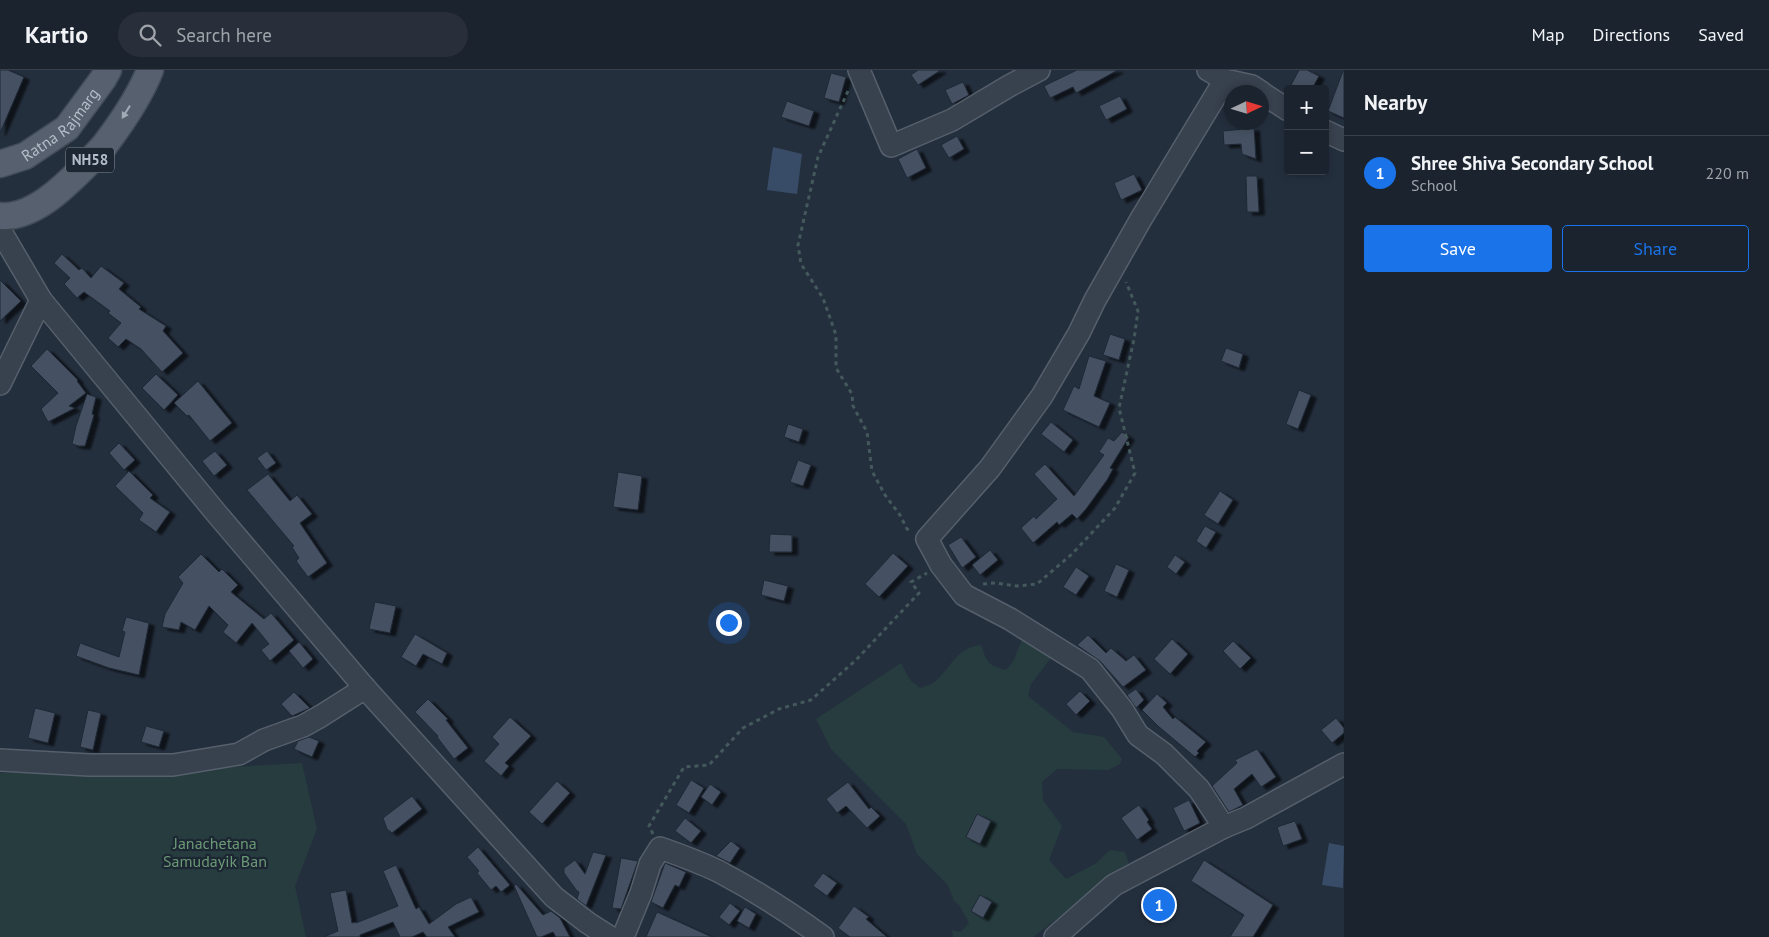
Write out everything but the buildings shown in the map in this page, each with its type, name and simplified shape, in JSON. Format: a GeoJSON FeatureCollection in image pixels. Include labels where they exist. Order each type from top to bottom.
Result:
{"type":"FeatureCollection","features":[{"type":"Feature","properties":{"kind":"main road","name":"Ratna Rajmarg"},"geometry":{"type":"LineString","coordinates":[[0,164],[25,156],[67,128],[103,80],[108,70]]}},
{"type":"Feature","properties":{"kind":"main road","name":"NH58"},"geometry":{"type":"LineString","coordinates":[[0,216],[24,212],[49,199],[69,182],[107,143],[145,82],[150,70]]}},
{"type":"Feature","properties":{"kind":"street"},"geometry":{"type":"LineString","coordinates":[[854,79],[891,146],[952,120],[1040,70]]}},
{"type":"Feature","properties":{"kind":"street"},"geometry":{"type":"LineString","coordinates":[[1224,827],[1199,789],[1164,754],[1138,735],[1122,708],[1090,669],[1010,619],[964,595],[941,565],[926,539],[990,468],[1042,396],[1080,333],[1095,300],[1217,75],[1249,85]]}},
{"type":"Feature","properties":{"kind":"street"},"geometry":{"type":"LineString","coordinates":[[1269,97],[1284,107]]}},
{"type":"Feature","properties":{"kind":"street"},"geometry":{"type":"LineString","coordinates":[[1329,133],[1344,140]]}},
{"type":"Feature","properties":{"kind":"street"},"geometry":{"type":"LineString","coordinates":[[0,230],[41,300],[211,507],[365,688],[554,897],[610,937]]}},
{"type":"Feature","properties":{"kind":"street"},"geometry":{"type":"LineString","coordinates":[[0,384],[41,300]]}},
{"type":"Feature","properties":{"kind":"street"},"geometry":{"type":"LineString","coordinates":[[0,760],[89,765],[173,765],[239,754],[264,740],[303,726],[365,688]]}},
{"type":"Feature","properties":{"kind":"street"},"geometry":{"type":"LineString","coordinates":[[1055,937],[1114,885],[1224,827],[1246,818],[1344,764]]}},
{"type":"Feature","properties":{"kind":"street"},"geometry":{"type":"LineString","coordinates":[[623,937],[642,893],[650,864],[660,848],[694,860],[719,872],[796,918],[823,937]]}},
{"type":"Feature","properties":{"kind":"path"},"geometry":{"type":"LineString","coordinates":[[854,79],[818,157],[798,245],[802,264],[823,298],[836,335],[836,368],[852,394],[853,406],[867,432],[872,471],[907,529],[926,539]]}},
{"type":"Feature","properties":{"kind":"path"},"geometry":{"type":"LineString","coordinates":[[964,595],[978,584],[995,583],[1017,586],[1037,584],[1072,554],[1115,508],[1135,473],[1119,408],[1138,311],[1117,262]]}},
{"type":"Feature","properties":{"kind":"path"},"geometry":{"type":"LineString","coordinates":[[660,848],[649,826],[684,767],[709,765],[743,728],[778,710],[811,700],[856,660],[919,593],[910,582],[941,565]]}},
{"type":"Feature","properties":{"kind":"green space"},"geometry":{"type":"Polygon","coordinates":[[[1022,639],[1049,653],[1051,658],[1031,684],[1028,696],[1073,732],[1104,737],[1122,759],[1120,764],[1108,770],[1057,769],[1042,782],[1043,800],[1062,826],[1049,860],[1066,879],[1095,864],[1110,850],[1125,852],[1129,864],[1033,937],[953,937],[952,930],[961,932],[969,923],[959,905],[954,901],[948,885],[917,854],[906,824],[831,749],[816,719],[901,663],[910,680],[920,688],[936,681],[966,649],[981,645],[991,664],[1006,670],[1014,660],[1022,639]]]}},
{"type":"Feature","properties":{"kind":"green space","name":"Janachetana Samudayik Ban"},"geometry":{"type":"Polygon","coordinates":[[[302,763],[317,829],[295,886],[306,937],[0,937],[0,773],[149,772],[302,763]]]}},
{"type":"Feature","properties":{"kind":"water"},"geometry":{"type":"Polygon","coordinates":[[[773,147],[802,154],[797,194],[767,190],[773,147]]]}},
{"type":"Feature","properties":{"kind":"water"},"geometry":{"type":"Polygon","coordinates":[[[1329,843],[1344,846],[1343,888],[1322,885],[1329,843]]]}},
{"type":"Feature","properties":{"kind":"place","name":"Shree Shiva Secondary School"},"geometry":{"type":"Point","coordinates":[1159,905]}}]}
